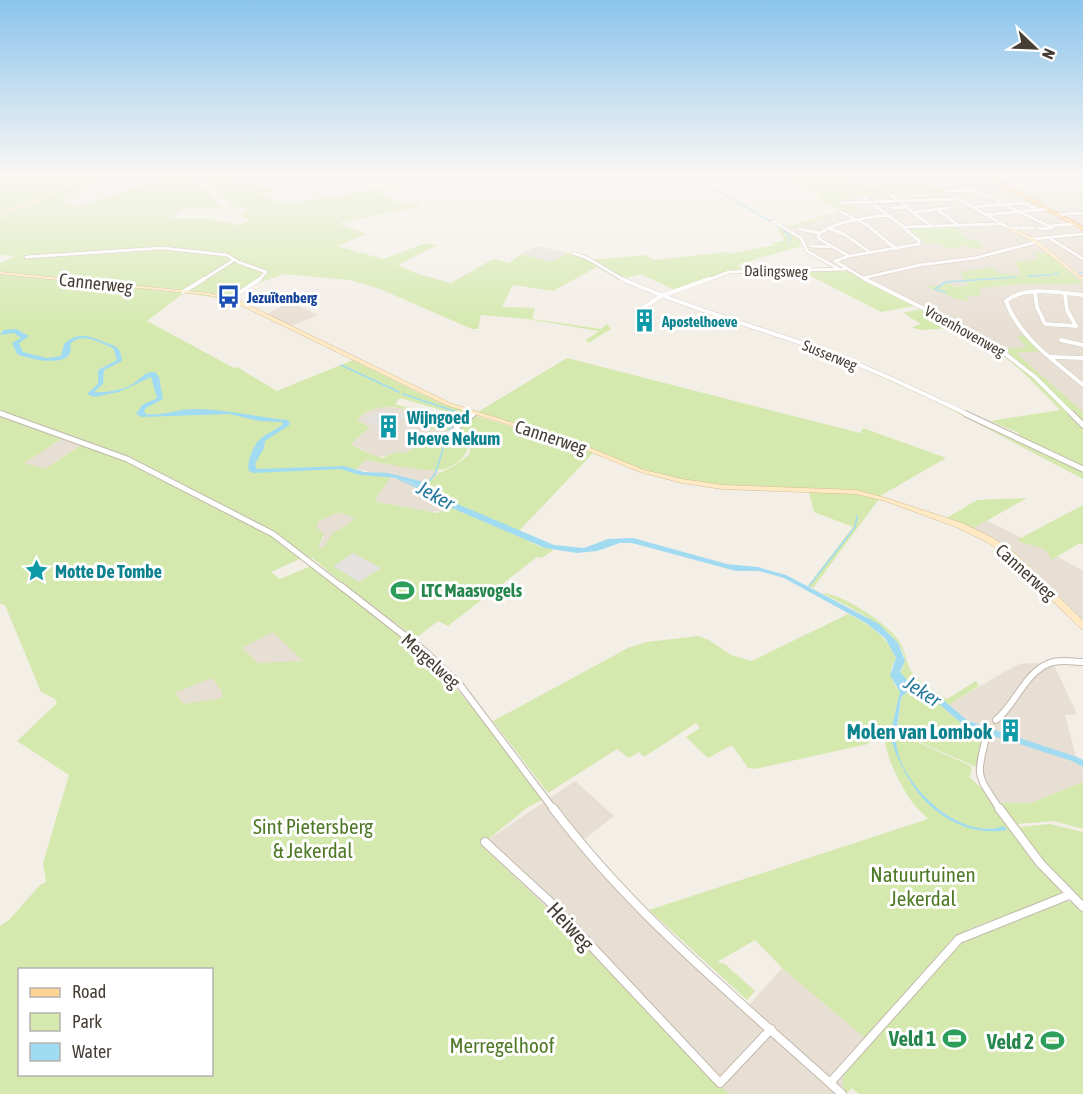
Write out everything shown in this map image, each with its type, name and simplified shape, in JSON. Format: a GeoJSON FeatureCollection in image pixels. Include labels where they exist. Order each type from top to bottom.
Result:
{"type":"FeatureCollection","features":[{"type":"Feature","properties":{"kind":"main road"},"geometry":{"type":"LineString","coordinates":[[1009,228],[1035,241],[1083,280]]}},
{"type":"Feature","properties":{"kind":"main road","name":"Cannerweg"},"geometry":{"type":"LineString","coordinates":[[0,273],[230,298],[424,393],[474,412],[574,444],[642,471],[682,481],[739,489],[847,491],[887,500],[963,527],[995,543],[1020,562],[1083,626]]}},
{"type":"Feature","properties":{"kind":"street"},"geometry":{"type":"LineString","coordinates":[[781,226],[801,238],[807,251],[843,270]]}},
{"type":"Feature","properties":{"kind":"street"},"geometry":{"type":"LineString","coordinates":[[812,231],[833,226]]}},
{"type":"Feature","properties":{"kind":"street"},"geometry":{"type":"LineString","coordinates":[[868,226],[896,249]]}},
{"type":"Feature","properties":{"kind":"street"},"geometry":{"type":"LineString","coordinates":[[904,227],[930,226]]}},
{"type":"Feature","properties":{"kind":"street"},"geometry":{"type":"LineString","coordinates":[[1004,226],[1037,228],[1050,226]]}},
{"type":"Feature","properties":{"kind":"street"},"geometry":{"type":"LineString","coordinates":[[843,270],[835,261],[849,256],[896,249],[920,242],[904,227]]}},
{"type":"Feature","properties":{"kind":"street"},"geometry":{"type":"LineString","coordinates":[[799,229],[820,233],[827,228]]}},
{"type":"Feature","properties":{"kind":"street"},"geometry":{"type":"LineString","coordinates":[[827,228],[847,235],[871,253]]}},
{"type":"Feature","properties":{"kind":"street"},"geometry":{"type":"LineString","coordinates":[[820,233],[819,238],[849,256]]}},
{"type":"Feature","properties":{"kind":"street"},"geometry":{"type":"LineString","coordinates":[[863,278],[920,265],[980,257],[1035,241],[1083,234]]}},
{"type":"Feature","properties":{"kind":"street"},"geometry":{"type":"LineString","coordinates":[[1051,238],[1083,259]]}},
{"type":"Feature","properties":{"kind":"street"},"geometry":{"type":"LineString","coordinates":[[811,246],[832,247]]}},
{"type":"Feature","properties":{"kind":"street"},"geometry":{"type":"LineString","coordinates":[[26,257],[162,248],[230,255],[234,260],[266,273],[230,298]]}},
{"type":"Feature","properties":{"kind":"street","name":"Susserweg"},"geometry":{"type":"LineString","coordinates":[[573,253],[587,258],[620,278],[661,296],[815,348],[908,386],[1083,469]]}},
{"type":"Feature","properties":{"kind":"street"},"geometry":{"type":"LineString","coordinates":[[183,292],[234,260]]}},
{"type":"Feature","properties":{"kind":"street","name":"Vroenhovenweg"},"geometry":{"type":"LineString","coordinates":[[843,270],[990,342],[1035,377],[1083,425]]}},
{"type":"Feature","properties":{"kind":"street","name":"Dalingsweg"},"geometry":{"type":"LineString","coordinates":[[644,308],[661,296],[729,272],[843,270]]}},
{"type":"Feature","properties":{"kind":"street"},"geometry":{"type":"LineString","coordinates":[[1035,293],[1036,307],[1045,324],[1075,327],[1067,310],[1065,294]]}},
{"type":"Feature","properties":{"kind":"street"},"geometry":{"type":"LineString","coordinates":[[1083,295],[1035,293],[1008,297],[1006,301],[1017,324],[1050,357],[1083,385]]}},
{"type":"Feature","properties":{"kind":"street"},"geometry":{"type":"LineString","coordinates":[[1061,340],[1083,345]]}},
{"type":"Feature","properties":{"kind":"street"},"geometry":{"type":"LineString","coordinates":[[1050,357],[1083,358]]}},
{"type":"Feature","properties":{"kind":"street","name":"Mergelweg"},"geometry":{"type":"LineString","coordinates":[[0,412],[127,459],[273,534],[423,650],[460,685],[575,837],[626,895],[684,952],[842,1094]]}},
{"type":"Feature","properties":{"kind":"street"},"geometry":{"type":"LineString","coordinates":[[457,432],[456,428],[474,412]]}},
{"type":"Feature","properties":{"kind":"street"},"geometry":{"type":"LineString","coordinates":[[996,720],[1007,712],[1038,670],[1049,663],[1083,662]]}},
{"type":"Feature","properties":{"kind":"street"},"geometry":{"type":"LineString","coordinates":[[987,738],[978,769],[979,777],[1022,841],[1069,895],[1083,907]]}},
{"type":"Feature","properties":{"kind":"street","name":"Heiweg"},"geometry":{"type":"LineString","coordinates":[[485,842],[549,901],[649,1014],[720,1083],[771,1029]]}},
{"type":"Feature","properties":{"kind":"street"},"geometry":{"type":"LineString","coordinates":[[830,1083],[959,939],[1069,895]]}},
{"type":"Feature","properties":{"kind":"shaded area"},"geometry":{"type":"Polygon","coordinates":[[[1083,226],[1083,412],[1068,412],[1034,378],[974,333],[859,278],[834,262],[823,262],[808,252],[802,246],[801,239],[785,227],[1083,226]]]}},
{"type":"Feature","properties":{"kind":"shaded area"},"geometry":{"type":"Polygon","coordinates":[[[537,246],[567,253],[551,262],[521,254],[537,246]]]}},
{"type":"Feature","properties":{"kind":"shaded area"},"geometry":{"type":"Polygon","coordinates":[[[291,302],[318,315],[291,326],[266,314],[291,302]]]}},
{"type":"Feature","properties":{"kind":"shaded area"},"geometry":{"type":"Polygon","coordinates":[[[378,406],[408,409],[438,419],[425,429],[450,430],[444,439],[427,439],[406,453],[376,457],[351,444],[370,427],[357,420],[359,417],[378,406]]]}},
{"type":"Feature","properties":{"kind":"shaded area"},"geometry":{"type":"Polygon","coordinates":[[[383,410],[396,417],[403,413],[407,416],[381,428],[364,419],[383,410]]]}},
{"type":"Feature","properties":{"kind":"shaded area"},"geometry":{"type":"Polygon","coordinates":[[[64,438],[82,444],[44,470],[17,466],[64,438]]]}},
{"type":"Feature","properties":{"kind":"shaded area"},"geometry":{"type":"Polygon","coordinates":[[[365,460],[437,470],[439,473],[428,483],[356,469],[365,460]]]}},
{"type":"Feature","properties":{"kind":"shaded area"},"geometry":{"type":"Polygon","coordinates":[[[391,477],[412,483],[426,491],[445,505],[442,511],[430,512],[368,500],[391,477]]]}},
{"type":"Feature","properties":{"kind":"shaded area"},"geometry":{"type":"Polygon","coordinates":[[[335,513],[346,514],[355,519],[324,547],[317,548],[324,537],[315,525],[322,518],[335,513]]]}},
{"type":"Feature","properties":{"kind":"shaded area"},"geometry":{"type":"Polygon","coordinates":[[[985,520],[1041,547],[1083,571],[1083,631],[993,546],[967,530],[985,520]]]}},
{"type":"Feature","properties":{"kind":"shaded area"},"geometry":{"type":"Polygon","coordinates":[[[353,553],[381,568],[359,582],[333,566],[353,553]]]}},
{"type":"Feature","properties":{"kind":"shaded area"},"geometry":{"type":"Polygon","coordinates":[[[270,627],[309,663],[258,663],[237,644],[270,627]]]}},
{"type":"Feature","properties":{"kind":"shaded area"},"geometry":{"type":"Polygon","coordinates":[[[1020,664],[1054,665],[1077,714],[1065,715],[1076,756],[1083,767],[1083,782],[1031,803],[999,803],[984,780],[981,768],[976,767],[980,747],[988,729],[968,721],[949,705],[1020,664]]]}},
{"type":"Feature","properties":{"kind":"shaded area"},"geometry":{"type":"Polygon","coordinates":[[[224,672],[222,698],[179,708],[166,684],[224,672]]]}},
{"type":"Feature","properties":{"kind":"shaded area"},"geometry":{"type":"Polygon","coordinates":[[[575,781],[614,816],[578,844],[744,1011],[782,968],[876,1047],[835,1094],[726,1094],[479,846],[575,781]]]}},
{"type":"Feature","properties":{"kind":"green space","name":"Sint Pietersberg & Jekerdal"},"geometry":{"type":"Polygon","coordinates":[[[0,226],[346,226],[367,234],[337,246],[383,259],[426,243],[437,245],[398,265],[418,274],[451,283],[493,259],[509,263],[521,254],[551,262],[568,253],[572,254],[571,256],[578,255],[627,282],[597,267],[553,291],[513,285],[502,307],[535,308],[532,319],[601,329],[607,324],[611,329],[588,343],[586,340],[599,331],[527,319],[481,315],[478,329],[472,329],[380,289],[349,280],[284,274],[256,284],[231,300],[184,293],[147,321],[234,368],[237,367],[277,391],[353,360],[421,394],[470,413],[450,430],[425,429],[438,419],[396,407],[385,407],[365,413],[357,420],[370,427],[351,444],[382,458],[397,452],[406,453],[427,438],[444,439],[446,433],[458,434],[465,438],[468,443],[467,450],[457,463],[439,470],[413,469],[365,460],[353,473],[391,477],[376,498],[377,502],[437,513],[442,511],[445,505],[509,531],[538,546],[554,550],[541,558],[537,557],[448,626],[438,621],[416,638],[357,595],[312,558],[306,561],[302,558],[271,572],[280,579],[313,565],[435,664],[482,719],[544,799],[528,807],[481,845],[729,1094],[0,1094],[0,926],[9,920],[40,885],[46,882],[43,863],[69,775],[17,741],[57,703],[55,699],[41,692],[5,605],[0,604],[0,263],[15,256],[0,255],[0,226]],[[400,398],[395,404],[447,419],[455,414],[400,398]],[[63,438],[24,463],[45,469],[81,445],[63,438]],[[336,513],[318,522],[317,528],[324,534],[318,548],[324,547],[332,534],[355,519],[346,514],[336,513]],[[273,632],[242,648],[258,663],[303,661],[273,632]],[[212,678],[175,693],[184,704],[222,698],[222,692],[212,678]]]}},
{"type":"Feature","properties":{"kind":"green space"},"geometry":{"type":"Polygon","coordinates":[[[779,226],[801,239],[802,246],[743,263],[738,265],[742,269],[722,273],[675,290],[641,274],[625,278],[592,260],[645,255],[654,260],[725,252],[728,254],[775,245],[772,243],[782,241],[783,238],[779,232],[779,226]]]}},
{"type":"Feature","properties":{"kind":"green space"},"geometry":{"type":"Polygon","coordinates":[[[954,226],[966,238],[981,242],[979,245],[984,248],[975,249],[965,246],[948,249],[936,243],[923,243],[923,240],[907,228],[954,226]]]}},
{"type":"Feature","properties":{"kind":"green space"},"geometry":{"type":"Polygon","coordinates":[[[1034,253],[1047,253],[1083,284],[1023,284],[981,288],[979,296],[964,295],[970,301],[926,287],[948,283],[956,287],[968,285],[960,272],[992,267],[998,273],[1021,275],[1015,262],[1038,259],[1034,253]]]}},
{"type":"Feature","properties":{"kind":"green space"},"geometry":{"type":"Polygon","coordinates":[[[847,271],[974,333],[1034,378],[1083,426],[1083,467],[1016,437],[1019,433],[990,421],[1060,410],[1027,376],[999,352],[986,351],[951,330],[921,330],[912,327],[921,324],[903,313],[921,309],[915,306],[881,312],[807,274],[747,272],[847,271]]]}},
{"type":"Feature","properties":{"kind":"green space"},"geometry":{"type":"Polygon","coordinates":[[[1026,335],[1042,351],[1016,353],[1083,412],[1083,423],[1039,379],[1004,349],[1027,347],[1017,337],[1026,335]]]}},
{"type":"Feature","properties":{"kind":"green space"},"geometry":{"type":"Polygon","coordinates":[[[567,358],[860,433],[863,428],[946,458],[880,496],[839,489],[737,488],[676,478],[634,467],[590,448],[478,412],[567,358]]]}},
{"type":"Feature","properties":{"kind":"green space"},"geometry":{"type":"Polygon","coordinates":[[[861,368],[911,387],[1083,471],[1083,479],[929,398],[861,368]]]}},
{"type":"Feature","properties":{"kind":"green space"},"geometry":{"type":"Polygon","coordinates":[[[474,415],[593,453],[519,531],[464,508],[429,487],[428,483],[439,473],[469,455],[471,443],[458,429],[474,415]]]}},
{"type":"Feature","properties":{"kind":"green space"},"geometry":{"type":"Polygon","coordinates":[[[809,492],[855,493],[879,499],[813,588],[808,586],[853,527],[814,512],[809,492]]]}},
{"type":"Feature","properties":{"kind":"green space"},"geometry":{"type":"Polygon","coordinates":[[[1027,498],[972,529],[945,519],[977,500],[1027,498]]]}},
{"type":"Feature","properties":{"kind":"green space"},"geometry":{"type":"Polygon","coordinates":[[[1083,505],[1083,545],[1080,543],[1051,560],[1042,548],[1017,540],[1083,505]]]}},
{"type":"Feature","properties":{"kind":"green space"},"geometry":{"type":"Polygon","coordinates":[[[822,593],[830,594],[852,604],[885,626],[899,641],[913,674],[947,699],[976,681],[979,686],[949,705],[910,682],[900,673],[904,660],[901,648],[892,636],[863,615],[822,593]]]}},
{"type":"Feature","properties":{"kind":"green space"},"geometry":{"type":"Polygon","coordinates":[[[848,614],[876,631],[896,658],[891,669],[894,684],[900,692],[894,722],[892,726],[886,725],[868,744],[755,769],[748,768],[732,745],[708,758],[686,737],[700,728],[696,723],[644,757],[639,752],[629,758],[617,749],[548,793],[493,721],[628,648],[647,642],[698,636],[709,640],[731,655],[752,661],[848,614]]]}},
{"type":"Feature","properties":{"kind":"green space"},"geometry":{"type":"Polygon","coordinates":[[[911,689],[933,699],[960,722],[985,734],[976,767],[897,732],[901,697],[911,689]]]}},
{"type":"Feature","properties":{"kind":"green space","name":"Natuurtuinen Jekerdal"},"geometry":{"type":"Polygon","coordinates":[[[886,733],[904,736],[971,766],[972,771],[969,777],[986,792],[1061,891],[1060,895],[969,929],[954,939],[866,1039],[782,968],[755,940],[717,962],[725,964],[755,991],[747,1000],[649,910],[928,819],[912,802],[898,778],[889,759],[886,733]]]}},
{"type":"Feature","properties":{"kind":"green space"},"geometry":{"type":"Polygon","coordinates":[[[1083,782],[1083,829],[1054,821],[1018,824],[1020,827],[1050,824],[1083,832],[1083,905],[1032,852],[999,803],[1031,803],[1083,782]]]}},
{"type":"Feature","properties":{"kind":"green space"},"geometry":{"type":"Polygon","coordinates":[[[1060,901],[1071,902],[1083,910],[1083,1094],[859,1094],[852,1088],[847,1093],[842,1085],[844,1073],[962,942],[1060,901]]]}},
{"type":"Feature","properties":{"kind":"water"},"geometry":{"type":"Polygon","coordinates":[[[16,329],[29,336],[19,343],[23,352],[47,358],[61,356],[64,344],[79,336],[93,338],[117,348],[122,361],[104,370],[103,384],[94,392],[124,388],[145,374],[155,372],[159,377],[163,399],[146,408],[144,411],[146,414],[205,409],[288,420],[290,424],[288,426],[265,441],[264,448],[255,464],[257,469],[344,466],[364,472],[388,473],[428,483],[432,490],[448,500],[554,545],[584,548],[608,539],[633,538],[727,564],[758,567],[786,575],[879,624],[898,643],[905,661],[900,672],[907,680],[936,694],[968,721],[1077,757],[1083,760],[1083,767],[1072,761],[975,730],[960,722],[933,699],[911,689],[901,697],[897,728],[892,726],[900,692],[890,675],[896,658],[885,638],[866,623],[784,578],[759,571],[736,571],[632,543],[620,543],[597,551],[577,553],[545,548],[445,505],[412,483],[398,478],[360,475],[340,469],[253,473],[249,471],[248,464],[254,446],[261,438],[283,424],[282,422],[259,421],[229,414],[142,417],[136,414],[142,405],[157,398],[151,377],[119,392],[94,397],[87,394],[98,384],[98,370],[117,360],[113,348],[82,338],[71,343],[70,353],[61,360],[37,360],[17,354],[12,343],[21,338],[14,333],[0,335],[3,330],[16,329]]]}},
{"type":"Feature","properties":{"kind":"water"},"geometry":{"type":"Polygon","coordinates":[[[891,735],[896,736],[898,753],[906,771],[917,788],[932,804],[950,817],[968,825],[986,829],[1004,826],[1007,830],[990,831],[958,824],[931,806],[910,781],[895,751],[891,735]]]}},
{"type":"Feature","properties":{"kind":"waterway"},"geometry":{"type":"LineString","coordinates":[[782,228],[790,237],[789,243]]}},
{"type":"Feature","properties":{"kind":"waterway"},"geometry":{"type":"LineString","coordinates":[[1053,274],[1059,274]]}},
{"type":"Feature","properties":{"kind":"waterway"},"geometry":{"type":"LineString","coordinates":[[1028,276],[1050,275]]}},
{"type":"Feature","properties":{"kind":"waterway"},"geometry":{"type":"LineString","coordinates":[[945,292],[935,289],[946,282],[1016,277]]}},
{"type":"Feature","properties":{"kind":"waterway"},"geometry":{"type":"LineString","coordinates":[[341,365],[399,392]]}},
{"type":"Feature","properties":{"kind":"waterway"},"geometry":{"type":"LineString","coordinates":[[403,394],[463,414],[449,430]]}},
{"type":"Feature","properties":{"kind":"waterway"},"geometry":{"type":"LineString","coordinates":[[427,484],[435,474],[448,433]]}},
{"type":"Feature","properties":{"kind":"waterway","name":"Jeker"},"geometry":{"type":"LineString","coordinates":[[397,478],[425,491]]}},
{"type":"Feature","properties":{"kind":"waterway"},"geometry":{"type":"LineString","coordinates":[[809,586],[855,527],[857,516]]}},
{"type":"Feature","properties":{"kind":"place","name":"Jezuïtenberg"},"geometry":{"type":"Point","coordinates":[229,297]}},
{"type":"Feature","properties":{"kind":"place","name":"Apostelhoeve"},"geometry":{"type":"Point","coordinates":[644,321]}},
{"type":"Feature","properties":{"kind":"place","name":"Wijngoed Hoeve Nekum"},"geometry":{"type":"Point","coordinates":[389,427]}},
{"type":"Feature","properties":{"kind":"place","name":"Motte De Tombe"},"geometry":{"type":"Point","coordinates":[37,571]}},
{"type":"Feature","properties":{"kind":"place","name":"LTC Maasvogels"},"geometry":{"type":"Point","coordinates":[403,590]}},
{"type":"Feature","properties":{"kind":"place","name":"Molen van Lombok"},"geometry":{"type":"Point","coordinates":[1010,731]}},
{"type":"Feature","properties":{"kind":"place","name":"Veld 1"},"geometry":{"type":"Point","coordinates":[954,1038]}},
{"type":"Feature","properties":{"kind":"place","name":"Veld 2"},"geometry":{"type":"Point","coordinates":[1052,1041]}},
{"type":"Feature","properties":{"kind":"park label","name":"Merregelhoof"},"geometry":{"type":"Point","coordinates":[502,1045]}}]}
